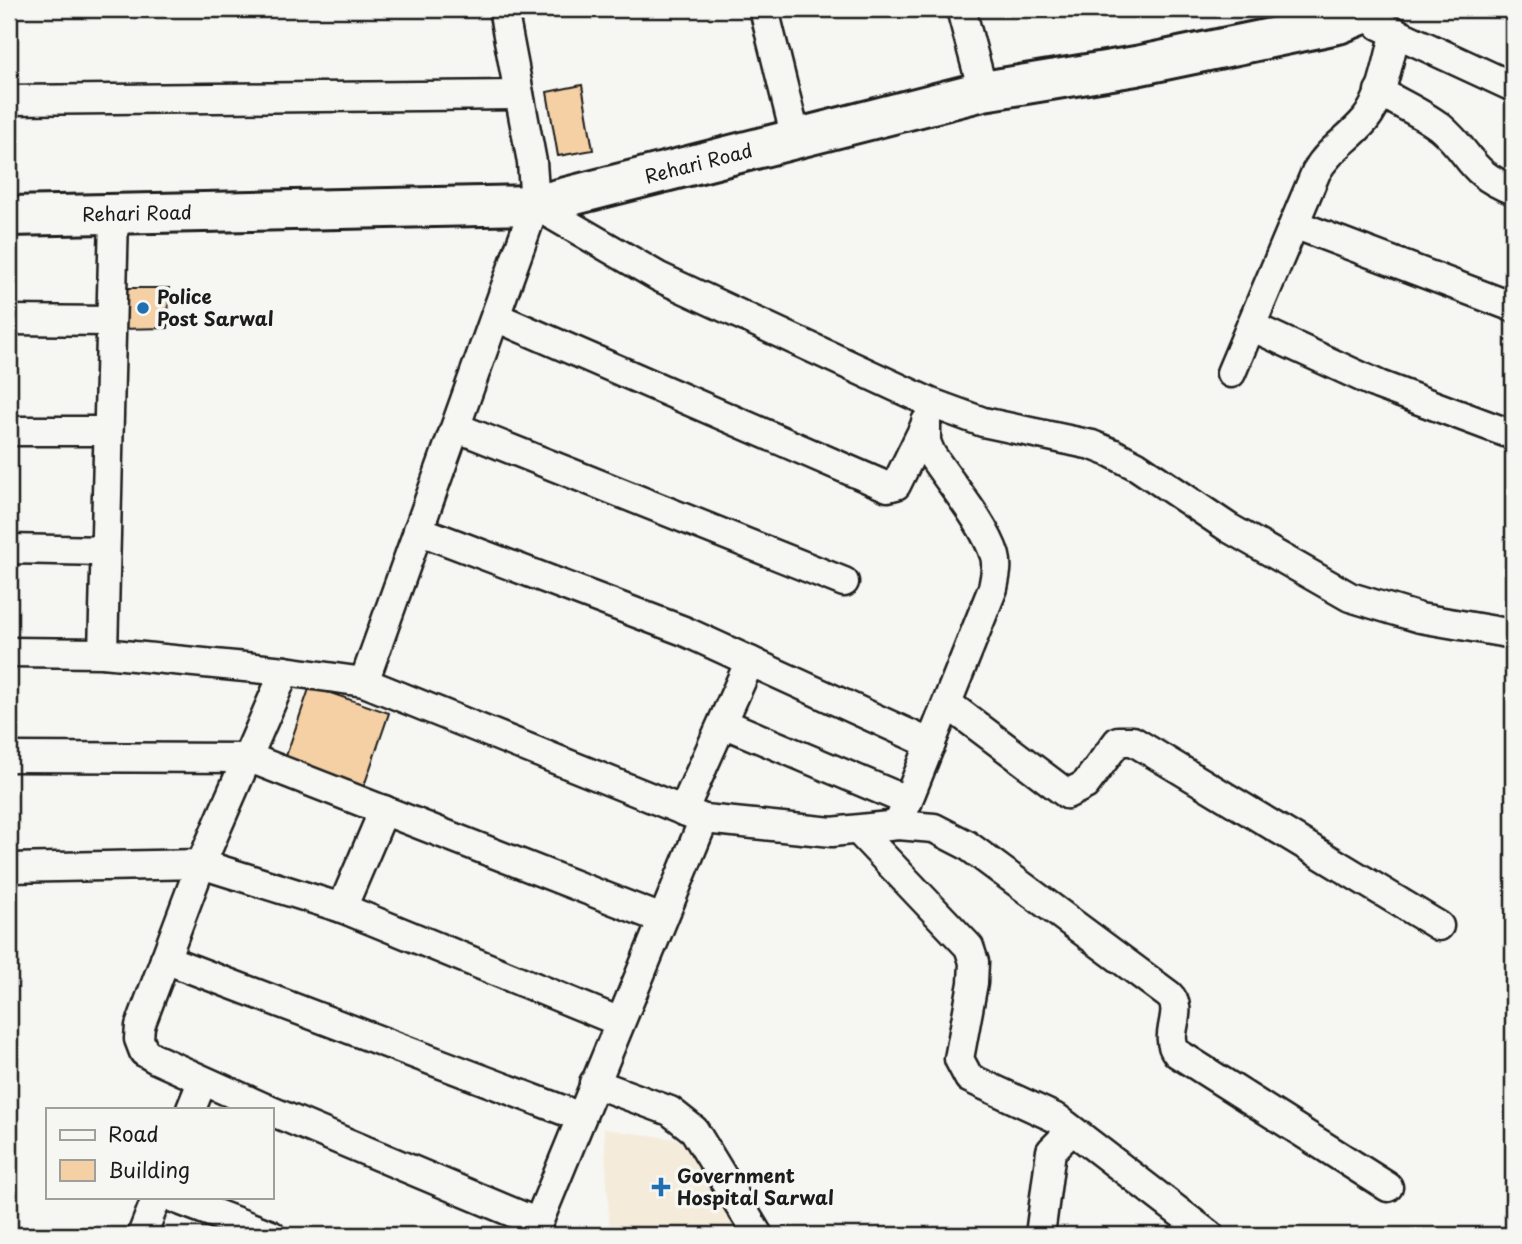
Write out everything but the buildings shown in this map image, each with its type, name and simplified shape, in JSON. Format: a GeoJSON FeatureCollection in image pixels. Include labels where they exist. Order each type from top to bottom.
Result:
{"type":"FeatureCollection","features":[{"type":"Feature","properties":{"kind":"main road","name":"Rehari Road"},"geometry":{"type":"LineString","coordinates":[[9,216],[114,216],[534,205],[983,91],[1136,66],[1338,24],[1377,19]]}},
{"type":"Feature","properties":{"kind":"street"},"geometry":{"type":"LineString","coordinates":[[364,682],[418,530],[458,428],[534,205],[532,162],[503,9]]}},
{"type":"Feature","properties":{"kind":"street"},"geometry":{"type":"LineString","coordinates":[[764,9],[796,139]]}},
{"type":"Feature","properties":{"kind":"street"},"geometry":{"type":"LineString","coordinates":[[961,9],[983,91]]}},
{"type":"Feature","properties":{"kind":"street"},"geometry":{"type":"LineString","coordinates":[[1231,373],[1325,157],[1364,121],[1379,91],[1377,19],[1513,87]]}},
{"type":"Feature","properties":{"kind":"street"},"geometry":{"type":"LineString","coordinates":[[1379,91],[1437,124],[1457,144],[1476,170],[1513,190]]}},
{"type":"Feature","properties":{"kind":"street"},"geometry":{"type":"LineString","coordinates":[[9,100],[519,95]]}},
{"type":"Feature","properties":{"kind":"street"},"geometry":{"type":"LineString","coordinates":[[534,205],[659,277],[928,415],[983,422],[1093,445],[1137,466],[1229,528],[1350,597],[1420,618],[1513,634]]}},
{"type":"Feature","properties":{"kind":"street"},"geometry":{"type":"LineString","coordinates":[[103,653],[114,216]]}},
{"type":"Feature","properties":{"kind":"street"},"geometry":{"type":"LineString","coordinates":[[1294,224],[1513,307]]}},
{"type":"Feature","properties":{"kind":"street"},"geometry":{"type":"LineString","coordinates":[[496,317],[888,487],[896,485],[902,477],[928,415]]}},
{"type":"Feature","properties":{"kind":"street"},"geometry":{"type":"LineString","coordinates":[[9,320],[111,321]]}},
{"type":"Feature","properties":{"kind":"street"},"geometry":{"type":"LineString","coordinates":[[1251,326],[1378,385],[1513,435]]}},
{"type":"Feature","properties":{"kind":"street"},"geometry":{"type":"LineString","coordinates":[[9,652],[103,653],[285,671],[364,682],[694,815],[832,832],[859,831],[903,813],[993,588],[997,569],[985,536],[931,454],[928,415]]}},
{"type":"Feature","properties":{"kind":"street"},"geometry":{"type":"LineString","coordinates":[[458,428],[844,582]]}},
{"type":"Feature","properties":{"kind":"street"},"geometry":{"type":"LineString","coordinates":[[9,431],[108,431]]}},
{"type":"Feature","properties":{"kind":"street"},"geometry":{"type":"LineString","coordinates":[[418,530],[684,631],[931,744]]}},
{"type":"Feature","properties":{"kind":"street"},"geometry":{"type":"LineString","coordinates":[[9,548],[105,551]]}},
{"type":"Feature","properties":{"kind":"street"},"geometry":{"type":"LineString","coordinates":[[273,1112],[535,1229],[662,919],[723,723],[750,661]]}},
{"type":"Feature","properties":{"kind":"street"},"geometry":{"type":"LineString","coordinates":[[264,1108],[202,1082],[144,1052],[139,1039],[141,1026],[201,864],[250,758],[285,671]]}},
{"type":"Feature","properties":{"kind":"street"},"geometry":{"type":"LineString","coordinates":[[948,704],[1067,794],[1086,785],[1118,741],[1133,741],[1439,926]]}},
{"type":"Feature","properties":{"kind":"street"},"geometry":{"type":"LineString","coordinates":[[723,723],[951,835],[978,853],[1173,999],[1176,1006],[1171,1043],[1177,1054],[1388,1187]]}},
{"type":"Feature","properties":{"kind":"street"},"geometry":{"type":"LineString","coordinates":[[9,757],[250,758],[662,919]]}},
{"type":"Feature","properties":{"kind":"street"},"geometry":{"type":"LineString","coordinates":[[342,908],[384,810]]}},
{"type":"Feature","properties":{"kind":"street"},"geometry":{"type":"LineString","coordinates":[[859,831],[969,947],[974,962],[959,1059],[969,1077],[1058,1119],[1070,1132],[1209,1235]]}},
{"type":"Feature","properties":{"kind":"street"},"geometry":{"type":"LineString","coordinates":[[9,868],[201,864],[342,908],[620,1022]]}},
{"type":"Feature","properties":{"kind":"street"},"geometry":{"type":"LineString","coordinates":[[165,959],[580,1117]]}},
{"type":"Feature","properties":{"kind":"street"},"geometry":{"type":"LineString","coordinates":[[191,1108],[202,1082]]}},
{"type":"Feature","properties":{"kind":"street"},"geometry":{"type":"LineString","coordinates":[[594,1083],[670,1111],[694,1129],[758,1235]]}},
{"type":"Feature","properties":{"kind":"street"},"geometry":{"type":"LineString","coordinates":[[1040,1235],[1051,1151],[1070,1132]]}},
{"type":"Feature","properties":{"kind":"street"},"geometry":{"type":"LineString","coordinates":[[142,1235],[157,1198]]}},
{"type":"Feature","properties":{"kind":"street"},"geometry":{"type":"LineString","coordinates":[[174,1198],[271,1235]]}},
{"type":"Feature","properties":{"kind":"shaded area","name":"Government Hospital Sarwal"},"geometry":{"type":"Polygon","coordinates":[[[604,1129],[682,1140],[745,1235],[610,1235],[604,1129]]]}},
{"type":"Feature","properties":{"kind":"place","name":"Police Post Sarwal"},"geometry":{"type":"Point","coordinates":[143,308]}},
{"type":"Feature","properties":{"kind":"place","name":"Government Hospital Sarwal"},"geometry":{"type":"Point","coordinates":[661,1187]}}]}
